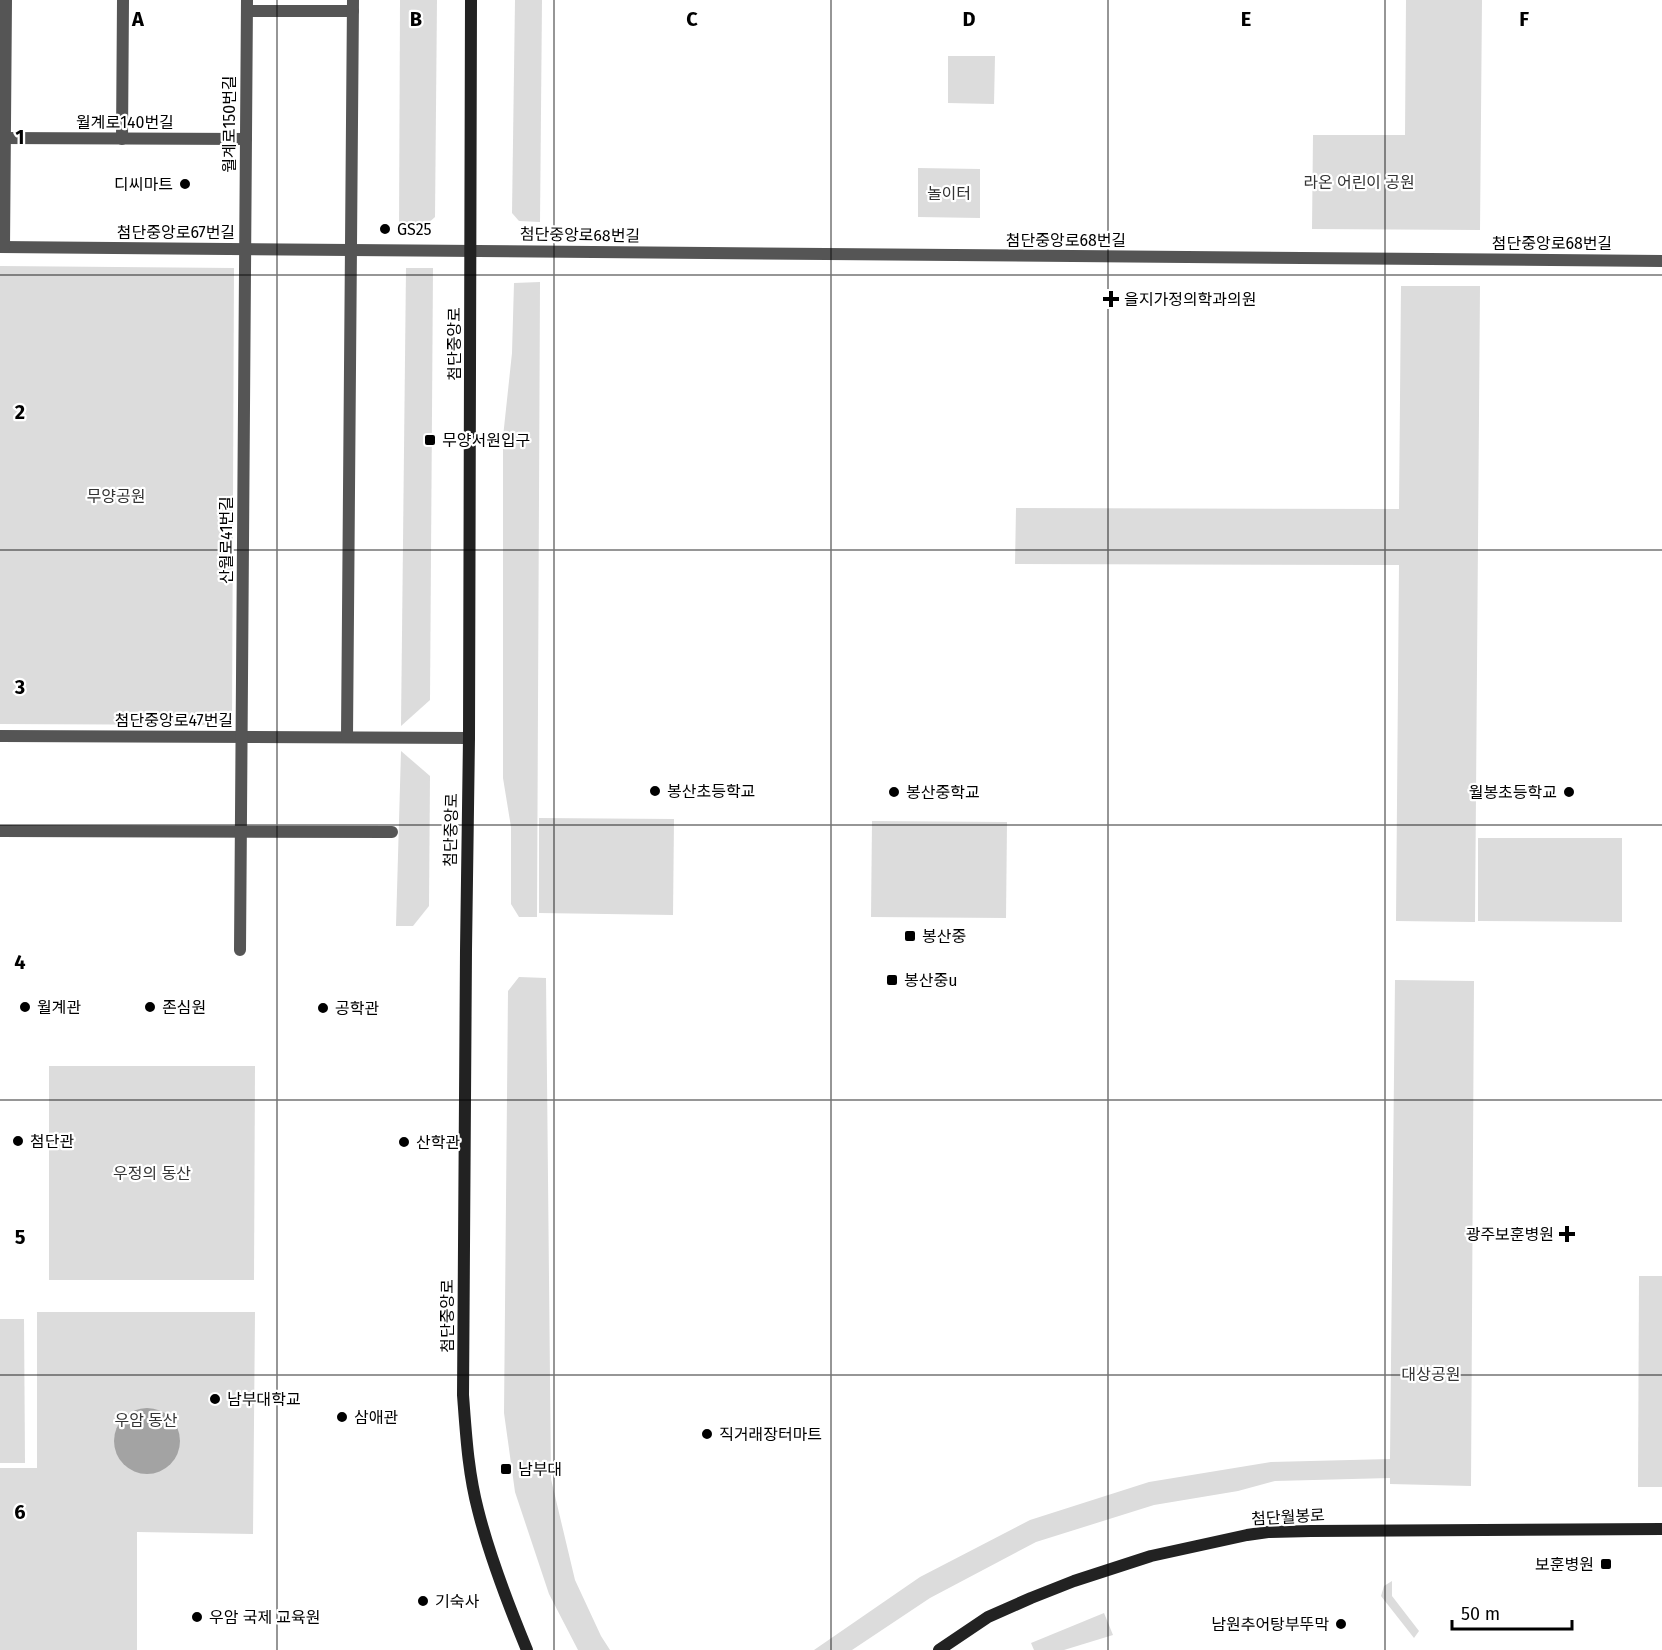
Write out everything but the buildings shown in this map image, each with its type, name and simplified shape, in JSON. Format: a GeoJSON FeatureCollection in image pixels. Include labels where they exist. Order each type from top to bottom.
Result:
{"type":"FeatureCollection","features":[{"type":"Feature","properties":{"kind":"street"},"geometry":{"type":"LineString","coordinates":[[2,247],[6,0]]}},
{"type":"Feature","properties":{"kind":"street"},"geometry":{"type":"LineString","coordinates":[[122,139],[123,0]]}},
{"type":"Feature","properties":{"kind":"street","name":"첨단중앙로"},"geometry":{"type":"LineString","coordinates":[[471,0],[469,738],[463,1395],[467,1448],[478,1509],[498,1577],[527,1650]]}},
{"type":"Feature","properties":{"kind":"street"},"geometry":{"type":"LineString","coordinates":[[247,5],[353,5],[347,737]]}},
{"type":"Feature","properties":{"kind":"street","name":"월계로150번길"},"geometry":{"type":"LineString","coordinates":[[245,248],[247,5]]}},
{"type":"Feature","properties":{"kind":"street","name":"월계로140번길"},"geometry":{"type":"LineString","coordinates":[[2,138],[246,139]]}},
{"type":"Feature","properties":{"kind":"street","name":"첨단중앙로67번길"},"geometry":{"type":"LineString","coordinates":[[2,247],[470,250]]}},
{"type":"Feature","properties":{"kind":"street","name":"산월로41번길"},"geometry":{"type":"LineString","coordinates":[[240,950],[245,248]]}},
{"type":"Feature","properties":{"kind":"street","name":"첨단중앙로68번길"},"geometry":{"type":"LineString","coordinates":[[470,250],[1662,261]]}},
{"type":"Feature","properties":{"kind":"street","name":"첨단중앙로47번길"},"geometry":{"type":"LineString","coordinates":[[0,736],[469,738]]}},
{"type":"Feature","properties":{"kind":"street"},"geometry":{"type":"LineString","coordinates":[[0,831],[392,832]]}},
{"type":"Feature","properties":{"kind":"street","name":"첨단월봉로"},"geometry":{"type":"LineString","coordinates":[[939,1650],[987,1617],[1074,1581],[1151,1557],[1247,1535],[1311,1531],[1662,1529]]}},
{"type":"Feature","properties":{"kind":"green space"},"geometry":{"type":"Polygon","coordinates":[[[400,0],[437,0],[435,217],[417,233],[399,233],[400,0]]]}},
{"type":"Feature","properties":{"kind":"green space"},"geometry":{"type":"Polygon","coordinates":[[[515,0],[542,0],[540,222],[519,221],[512,213],[515,0]]]}},
{"type":"Feature","properties":{"kind":"green space","name":"라온 어린이 공원"},"geometry":{"type":"Polygon","coordinates":[[[1406,0],[1482,0],[1480,230],[1312,229],[1313,135],[1405,135],[1406,0]]]}},
{"type":"Feature","properties":{"kind":"green space"},"geometry":{"type":"Polygon","coordinates":[[[948,56],[995,56],[994,104],[948,103],[948,56]]]}},
{"type":"Feature","properties":{"kind":"green space","name":"놀이터"},"geometry":{"type":"Polygon","coordinates":[[[918,168],[980,169],[980,218],[918,217],[918,168]]]}},
{"type":"Feature","properties":{"kind":"green space","name":"무양공원"},"geometry":{"type":"Polygon","coordinates":[[[0,266],[234,268],[232,725],[0,724],[0,266]]]}},
{"type":"Feature","properties":{"kind":"green space"},"geometry":{"type":"Polygon","coordinates":[[[406,268],[433,268],[430,700],[401,726],[406,268]]]}},
{"type":"Feature","properties":{"kind":"green space"},"geometry":{"type":"Polygon","coordinates":[[[540,282],[537,917],[519,917],[511,904],[511,827],[503,778],[503,437],[512,353],[514,283],[540,282]]]}},
{"type":"Feature","properties":{"kind":"green space"},"geometry":{"type":"Polygon","coordinates":[[[1401,286],[1480,286],[1475,922],[1396,921],[1399,565],[1015,564],[1016,508],[1399,509],[1401,286]]]}},
{"type":"Feature","properties":{"kind":"green space"},"geometry":{"type":"Polygon","coordinates":[[[401,751],[430,776],[429,906],[413,926],[396,926],[401,751]]]}},
{"type":"Feature","properties":{"kind":"green space"},"geometry":{"type":"Polygon","coordinates":[[[539,818],[674,819],[673,915],[539,913],[539,818]]]}},
{"type":"Feature","properties":{"kind":"green space"},"geometry":{"type":"Polygon","coordinates":[[[872,821],[1007,822],[1006,918],[871,917],[872,821]]]}},
{"type":"Feature","properties":{"kind":"green space"},"geometry":{"type":"Polygon","coordinates":[[[1478,838],[1622,838],[1622,922],[1478,921],[1478,838]]]}},
{"type":"Feature","properties":{"kind":"green space"},"geometry":{"type":"Polygon","coordinates":[[[519,977],[546,978],[551,1479],[575,1580],[610,1650],[578,1650],[549,1594],[515,1492],[504,1413],[508,991],[519,977]]]}},
{"type":"Feature","properties":{"kind":"green space","name":"대상공원"},"geometry":{"type":"Polygon","coordinates":[[[1395,980],[1474,981],[1471,1486],[1390,1484],[1390,1478],[1275,1481],[1238,1491],[1154,1505],[1036,1542],[930,1598],[852,1650],[814,1650],[920,1577],[1030,1520],[1149,1482],[1271,1462],[1390,1459],[1395,980]]]}},
{"type":"Feature","properties":{"kind":"green space","name":"우정의 동산"},"geometry":{"type":"Polygon","coordinates":[[[49,1066],[255,1066],[254,1280],[49,1280],[49,1066]]]}},
{"type":"Feature","properties":{"kind":"green space"},"geometry":{"type":"Polygon","coordinates":[[[1639,1276],[1662,1276],[1662,1487],[1638,1487],[1639,1276]]]}},
{"type":"Feature","properties":{"kind":"green space","name":"우암 동산"},"geometry":{"type":"Polygon","coordinates":[[[37,1312],[255,1312],[253,1534],[137,1532],[137,1650],[0,1650],[0,1468],[37,1468],[37,1312]]]}},
{"type":"Feature","properties":{"kind":"green space"},"geometry":{"type":"Polygon","coordinates":[[[0,1319],[24,1319],[25,1463],[0,1463],[0,1319]]]}},
{"type":"Feature","properties":{"kind":"green space"},"geometry":{"type":"Polygon","coordinates":[[[1392,1581],[1392,1596],[1419,1631],[1414,1638],[1381,1596],[1384,1586],[1392,1581]]]}},
{"type":"Feature","properties":{"kind":"green space"},"geometry":{"type":"Polygon","coordinates":[[[1104,1613],[1113,1635],[1064,1650],[1034,1650],[1031,1643],[1104,1613]]]}},
{"type":"Feature","properties":{"kind":"shaded area"},"geometry":{"type":"Polygon","coordinates":[[[147,1408],[160,1410],[175,1423],[180,1441],[178,1454],[165,1469],[147,1474],[134,1472],[119,1459],[114,1441],[116,1428],[129,1413],[147,1408]]]}},
{"type":"Feature","properties":{"kind":"place","name":"디씨마트"},"geometry":{"type":"Point","coordinates":[185,184]}},
{"type":"Feature","properties":{"kind":"place","name":"GS25"},"geometry":{"type":"Point","coordinates":[385,229]}},
{"type":"Feature","properties":{"kind":"place","name":"을지가정의학과의원"},"geometry":{"type":"Point","coordinates":[1111,299]}},
{"type":"Feature","properties":{"kind":"place","name":"무양서원입구"},"geometry":{"type":"Point","coordinates":[430,440]}},
{"type":"Feature","properties":{"kind":"place","name":"봉산초등학교"},"geometry":{"type":"Point","coordinates":[655,791]}},
{"type":"Feature","properties":{"kind":"place","name":"봉산중학교"},"geometry":{"type":"Point","coordinates":[894,792]}},
{"type":"Feature","properties":{"kind":"place","name":"월봉초등학교"},"geometry":{"type":"Point","coordinates":[1569,792]}},
{"type":"Feature","properties":{"kind":"place","name":"봉산중"},"geometry":{"type":"Point","coordinates":[910,936]}},
{"type":"Feature","properties":{"kind":"place","name":"봉산중u"},"geometry":{"type":"Point","coordinates":[892,980]}},
{"type":"Feature","properties":{"kind":"place","name":"월계관"},"geometry":{"type":"Point","coordinates":[25,1007]}},
{"type":"Feature","properties":{"kind":"place","name":"존심원"},"geometry":{"type":"Point","coordinates":[150,1007]}},
{"type":"Feature","properties":{"kind":"place","name":"공학관"},"geometry":{"type":"Point","coordinates":[323,1008]}},
{"type":"Feature","properties":{"kind":"place","name":"첨단관"},"geometry":{"type":"Point","coordinates":[18,1141]}},
{"type":"Feature","properties":{"kind":"place","name":"산학관"},"geometry":{"type":"Point","coordinates":[404,1142]}},
{"type":"Feature","properties":{"kind":"place","name":"광주보훈병원"},"geometry":{"type":"Point","coordinates":[1567,1234]}},
{"type":"Feature","properties":{"kind":"place","name":"남부대학교"},"geometry":{"type":"Point","coordinates":[215,1399]}},
{"type":"Feature","properties":{"kind":"place","name":"삼애관"},"geometry":{"type":"Point","coordinates":[342,1417]}},
{"type":"Feature","properties":{"kind":"place","name":"직거래장터마트"},"geometry":{"type":"Point","coordinates":[707,1434]}},
{"type":"Feature","properties":{"kind":"place","name":"남부대"},"geometry":{"type":"Point","coordinates":[506,1469]}},
{"type":"Feature","properties":{"kind":"place","name":"보훈병원"},"geometry":{"type":"Point","coordinates":[1606,1564]}},
{"type":"Feature","properties":{"kind":"place","name":"기숙사"},"geometry":{"type":"Point","coordinates":[423,1601]}},
{"type":"Feature","properties":{"kind":"place","name":"우암 국제 교육원"},"geometry":{"type":"Point","coordinates":[197,1617]}},
{"type":"Feature","properties":{"kind":"place","name":"남원추어탕부뚜막"},"geometry":{"type":"Point","coordinates":[1341,1624]}}]}
